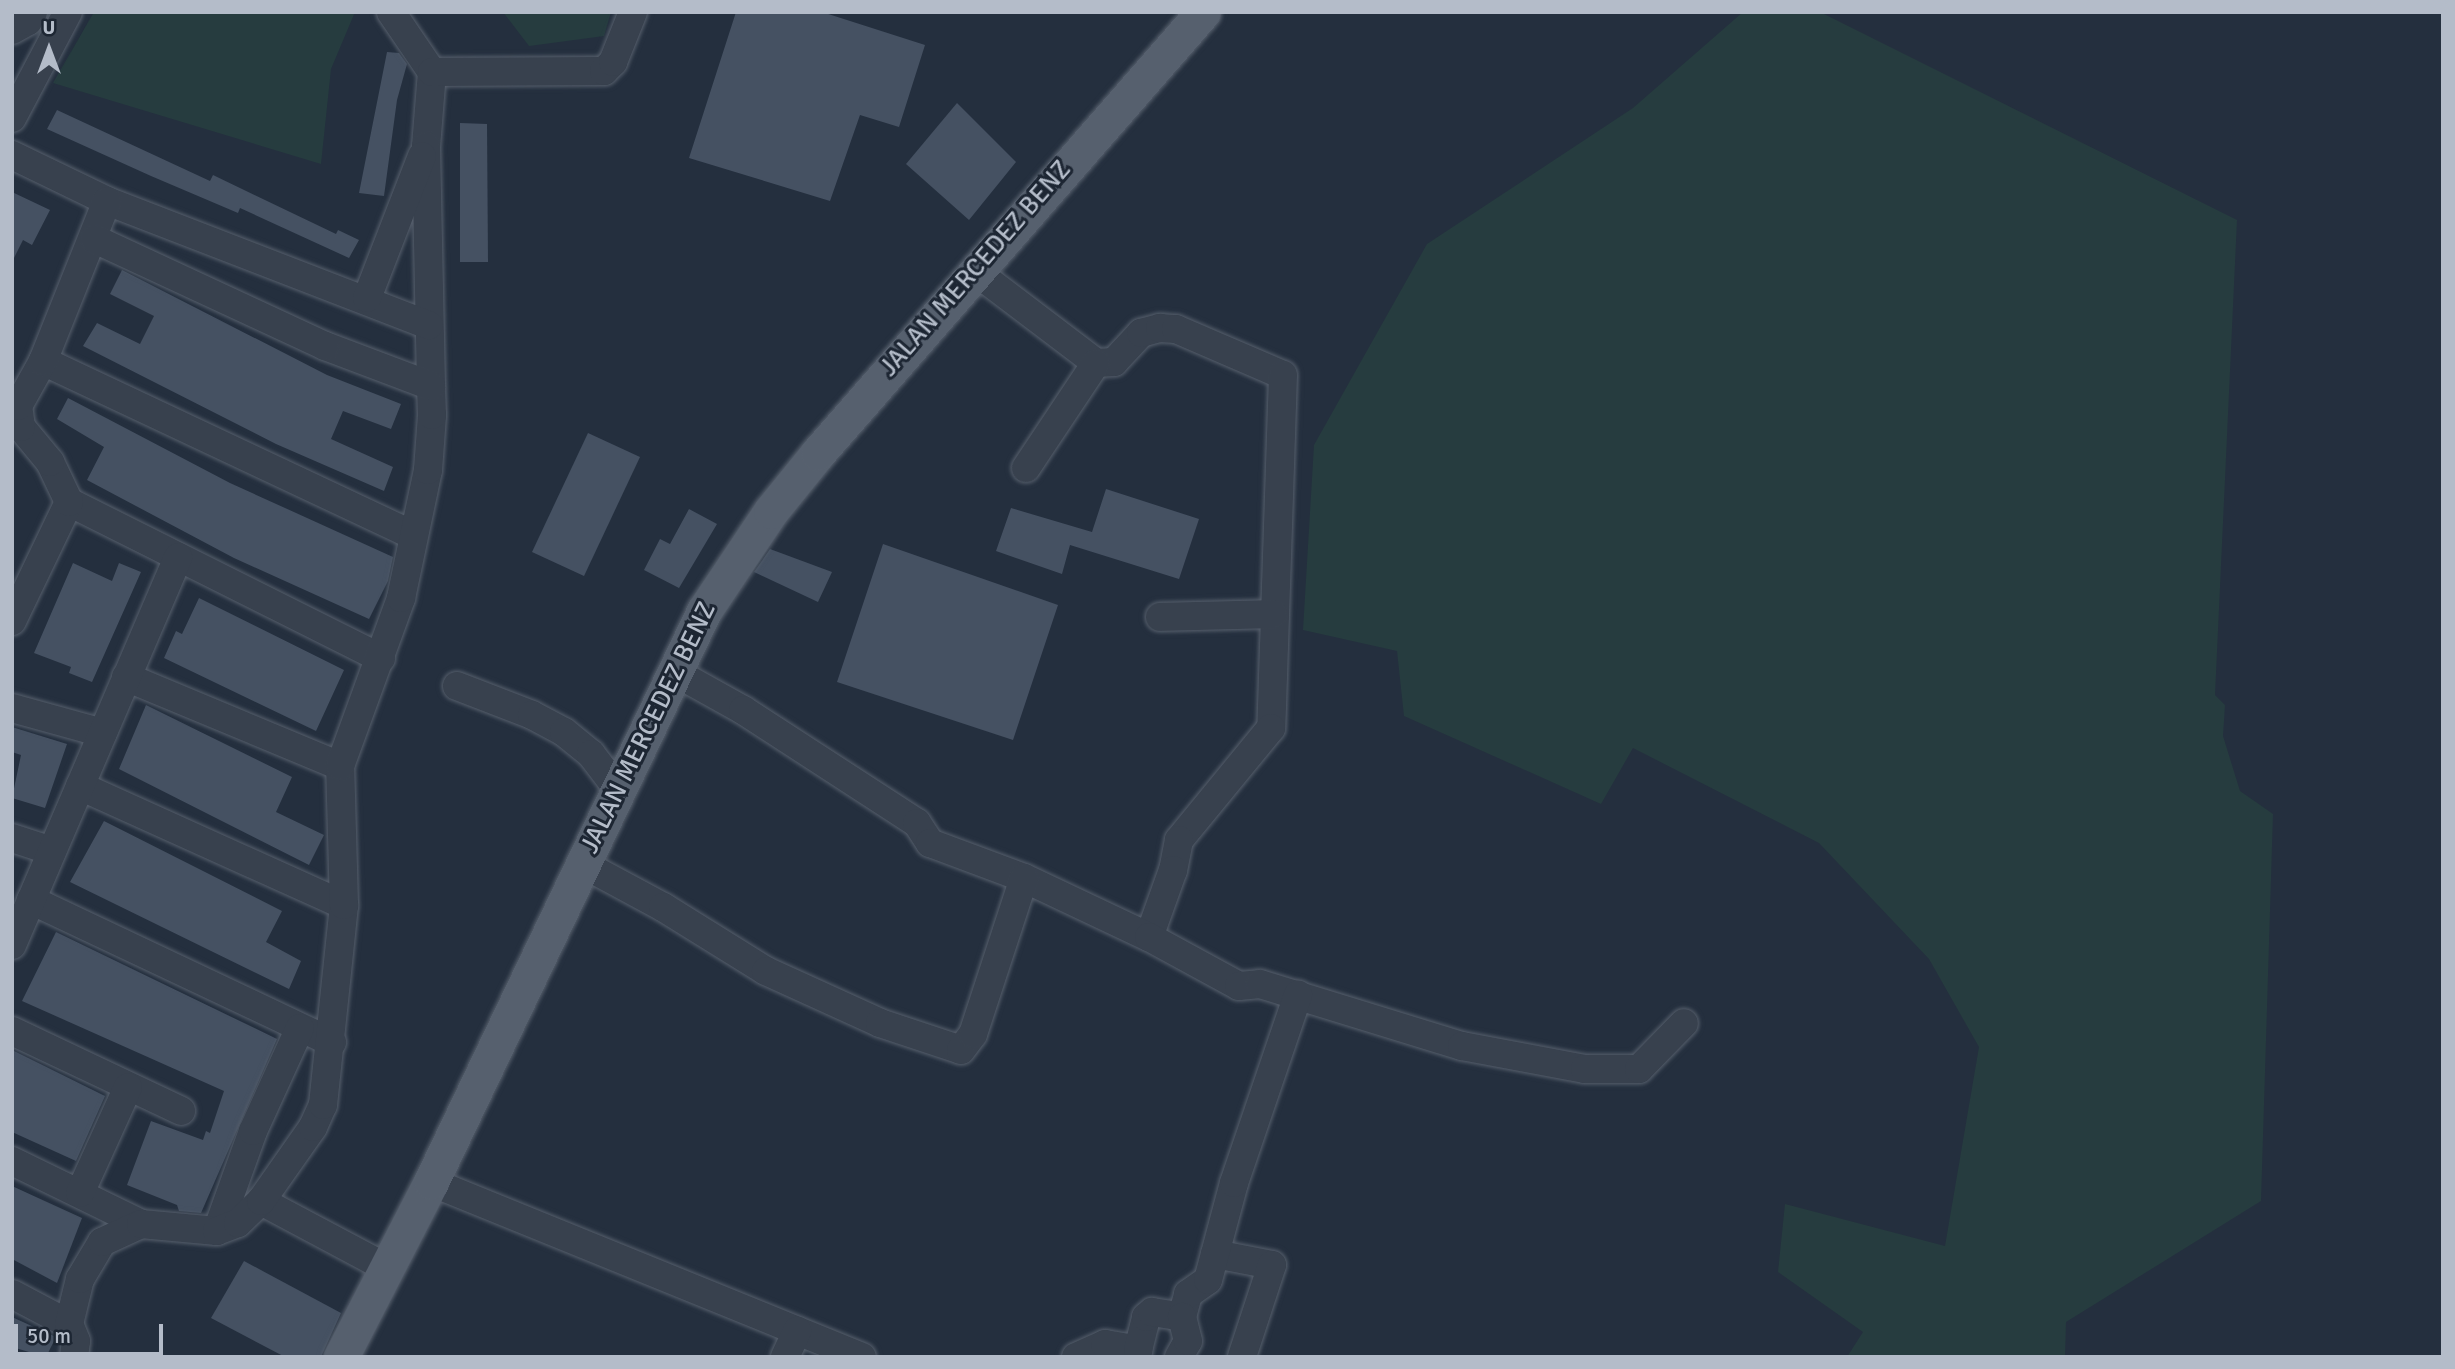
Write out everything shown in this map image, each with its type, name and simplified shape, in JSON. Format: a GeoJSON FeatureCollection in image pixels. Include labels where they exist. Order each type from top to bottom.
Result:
{"type":"FeatureCollection","features":[{"type":"Feature","properties":{"kind":"main road","name":"JALAN MERCEDEZ BENZ"},"geometry":{"type":"LineString","coordinates":[[341,1357],[389,1269],[704,611],[771,511],[975,271],[1203,12]]}},
{"type":"Feature","properties":{"kind":"street"},"geometry":{"type":"LineString","coordinates":[[12,30],[28,21],[33,12]]}},
{"type":"Feature","properties":{"kind":"street"},"geometry":{"type":"LineString","coordinates":[[13,116],[68,12]]}},
{"type":"Feature","properties":{"kind":"street"},"geometry":{"type":"LineString","coordinates":[[12,1161],[141,1224],[217,1231],[238,1223],[261,1201],[313,1127],[323,1105],[332,1042],[344,905],[340,766],[401,598],[412,535],[428,470],[431,217],[426,146],[432,72],[391,12]]}},
{"type":"Feature","properties":{"kind":"street"},"geometry":{"type":"LineString","coordinates":[[432,72],[604,71],[613,62],[633,12]]}},
{"type":"Feature","properties":{"kind":"street"},"geometry":{"type":"LineString","coordinates":[[367,298],[426,146]]}},
{"type":"Feature","properties":{"kind":"street"},"geometry":{"type":"LineString","coordinates":[[12,155],[107,201],[367,298],[429,325]]}},
{"type":"Feature","properties":{"kind":"street"},"geometry":{"type":"LineString","coordinates":[[107,201],[95,239],[43,361],[28,383],[18,416],[21,427],[50,462],[69,502],[381,658]]}},
{"type":"Feature","properties":{"kind":"street"},"geometry":{"type":"LineString","coordinates":[[95,239],[324,346],[431,386]]}},
{"type":"Feature","properties":{"kind":"street"},"geometry":{"type":"LineString","coordinates":[[975,271],[1096,363],[1114,362],[1141,333],[1160,327],[1176,329],[1283,375],[1271,728],[1179,840],[1174,870],[1149,937]]}},
{"type":"Feature","properties":{"kind":"street"},"geometry":{"type":"LineString","coordinates":[[43,361],[412,535]]}},
{"type":"Feature","properties":{"kind":"street"},"geometry":{"type":"LineString","coordinates":[[1026,468],[1096,363]]}},
{"type":"Feature","properties":{"kind":"street"},"geometry":{"type":"LineString","coordinates":[[12,621],[69,502]]}},
{"type":"Feature","properties":{"kind":"street"},"geometry":{"type":"LineString","coordinates":[[12,945],[178,557]]}},
{"type":"Feature","properties":{"kind":"street"},"geometry":{"type":"LineString","coordinates":[[1160,617],[1273,614]]}},
{"type":"Feature","properties":{"kind":"street"},"geometry":{"type":"LineString","coordinates":[[673,671],[743,710],[917,822],[930,843],[1024,878],[1149,937],[1239,986],[1256,983],[1462,1046],[1598,1070],[1639,1069],[1684,1023]]}},
{"type":"Feature","properties":{"kind":"street"},"geometry":{"type":"LineString","coordinates":[[127,677],[340,766]]}},
{"type":"Feature","properties":{"kind":"street"},"geometry":{"type":"LineString","coordinates":[[457,686],[532,715],[564,732],[591,754],[617,788]]}},
{"type":"Feature","properties":{"kind":"street"},"geometry":{"type":"LineString","coordinates":[[12,708],[103,733]]}},
{"type":"Feature","properties":{"kind":"street"},"geometry":{"type":"LineString","coordinates":[[80,786],[344,905]]}},
{"type":"Feature","properties":{"kind":"street"},"geometry":{"type":"LineString","coordinates":[[12,838],[52,851]]}},
{"type":"Feature","properties":{"kind":"street"},"geometry":{"type":"LineString","coordinates":[[583,864],[663,906],[766,971],[951,1049],[968,1045],[1024,878]]}},
{"type":"Feature","properties":{"kind":"street"},"geometry":{"type":"LineString","coordinates":[[31,900],[332,1042]]}},
{"type":"Feature","properties":{"kind":"street"},"geometry":{"type":"LineString","coordinates":[[1179,1357],[1188,1341],[1182,1317],[1188,1294],[1208,1280],[1234,1183],[1298,995]]}},
{"type":"Feature","properties":{"kind":"street"},"geometry":{"type":"LineString","coordinates":[[217,1231],[253,1131],[300,1028]]}},
{"type":"Feature","properties":{"kind":"street"},"geometry":{"type":"LineString","coordinates":[[12,1031],[181,1111]]}},
{"type":"Feature","properties":{"kind":"street"},"geometry":{"type":"LineString","coordinates":[[79,1193],[128,1087]]}},
{"type":"Feature","properties":{"kind":"street"},"geometry":{"type":"LineString","coordinates":[[431,1182],[862,1357]]}},
{"type":"Feature","properties":{"kind":"street"},"geometry":{"type":"LineString","coordinates":[[261,1201],[389,1269]]}},
{"type":"Feature","properties":{"kind":"street"},"geometry":{"type":"LineString","coordinates":[[74,1357],[76,1341],[69,1324],[89,1260],[113,1235],[141,1224]]}},
{"type":"Feature","properties":{"kind":"street"},"geometry":{"type":"LineString","coordinates":[[1215,1254],[1272,1265],[1241,1357]]}},
{"type":"Feature","properties":{"kind":"street"},"geometry":{"type":"LineString","coordinates":[[12,1294],[69,1324]]}},
{"type":"Feature","properties":{"kind":"street"},"geometry":{"type":"LineString","coordinates":[[1076,1357],[1105,1344],[1138,1350],[1146,1317],[1152,1312],[1182,1317]]}},
{"type":"Feature","properties":{"kind":"street"},"geometry":{"type":"LineString","coordinates":[[785,1357],[797,1331]]}},
{"type":"Feature","properties":{"kind":"green space"},"geometry":{"type":"Polygon","coordinates":[[[94,12],[355,12],[331,69],[321,164],[53,83],[94,12]]]}},
{"type":"Feature","properties":{"kind":"green space"},"geometry":{"type":"Polygon","coordinates":[[[503,12],[611,12],[604,36],[529,46],[503,12]]]}},
{"type":"Feature","properties":{"kind":"green space"},"geometry":{"type":"Polygon","coordinates":[[[1743,12],[1820,12],[2237,220],[2215,695],[2225,705],[2223,736],[2240,791],[2273,814],[2261,1201],[2066,1322],[2065,1357],[1847,1357],[1863,1332],[1778,1272],[1785,1204],[1945,1246],[1979,1047],[1929,959],[1819,843],[1633,748],[1601,804],[1404,716],[1397,651],[1303,630],[1314,445],[1427,244],[1633,108],[1743,12]]]}},
{"type":"Feature","properties":{"kind":"building"},"geometry":{"type":"Polygon","coordinates":[[[736,12],[822,12],[925,45],[899,127],[860,115],[830,201],[689,158],[736,12]]]}},
{"type":"Feature","properties":{"kind":"building"},"geometry":{"type":"Polygon","coordinates":[[[387,52],[399,53],[407,64],[397,100],[384,196],[359,193],[387,52]]]}},
{"type":"Feature","properties":{"kind":"building"},"geometry":{"type":"Polygon","coordinates":[[[957,103],[1016,162],[969,220],[906,164],[957,103]]]}},
{"type":"Feature","properties":{"kind":"building"},"geometry":{"type":"Polygon","coordinates":[[[57,110],[210,181],[213,175],[336,234],[338,230],[359,240],[349,258],[240,208],[238,213],[151,176],[47,129],[57,110]]]}},
{"type":"Feature","properties":{"kind":"building"},"geometry":{"type":"Polygon","coordinates":[[[460,123],[487,124],[488,262],[460,262],[460,123]]]}},
{"type":"Feature","properties":{"kind":"building"},"geometry":{"type":"Polygon","coordinates":[[[12,192],[50,210],[32,245],[23,240],[12,262],[12,192]]]}},
{"type":"Feature","properties":{"kind":"building"},"geometry":{"type":"Polygon","coordinates":[[[122,270],[327,375],[401,404],[391,429],[343,411],[331,439],[393,467],[384,491],[276,444],[83,346],[97,323],[140,344],[154,316],[110,294],[122,270]]]}},
{"type":"Feature","properties":{"kind":"building"},"geometry":{"type":"Polygon","coordinates":[[[68,398],[230,483],[393,557],[388,581],[369,619],[234,558],[87,480],[104,447],[57,419],[68,398]]]}},
{"type":"Feature","properties":{"kind":"building"},"geometry":{"type":"Polygon","coordinates":[[[588,433],[640,457],[584,576],[532,552],[588,433]]]}},
{"type":"Feature","properties":{"kind":"building"},"geometry":{"type":"Polygon","coordinates":[[[1106,489],[1199,519],[1179,579],[1070,545],[1062,574],[996,551],[1011,508],[1092,532],[1106,489]]]}},
{"type":"Feature","properties":{"kind":"building"},"geometry":{"type":"Polygon","coordinates":[[[689,509],[717,524],[679,588],[644,570],[660,539],[670,544],[689,509]]]}},
{"type":"Feature","properties":{"kind":"building"},"geometry":{"type":"Polygon","coordinates":[[[883,544],[1058,605],[1013,740],[837,682],[883,544]]]}},
{"type":"Feature","properties":{"kind":"building"},"geometry":{"type":"Polygon","coordinates":[[[770,549],[832,572],[818,602],[754,572],[770,549]]]}},
{"type":"Feature","properties":{"kind":"building"},"geometry":{"type":"Polygon","coordinates":[[[73,563],[112,581],[119,563],[141,572],[92,682],[69,673],[71,667],[34,653],[73,563]]]}},
{"type":"Feature","properties":{"kind":"building"},"geometry":{"type":"Polygon","coordinates":[[[199,598],[344,670],[316,731],[164,658],[176,631],[182,634],[199,598]]]}},
{"type":"Feature","properties":{"kind":"building"},"geometry":{"type":"Polygon","coordinates":[[[146,705],[292,777],[276,812],[324,835],[309,865],[119,769],[146,705]]]}},
{"type":"Feature","properties":{"kind":"building"},"geometry":{"type":"Polygon","coordinates":[[[12,727],[67,744],[45,808],[12,798],[21,755],[12,752],[12,727]]]}},
{"type":"Feature","properties":{"kind":"building"},"geometry":{"type":"Polygon","coordinates":[[[104,821],[282,911],[266,942],[301,961],[289,989],[70,882],[104,821]]]}},
{"type":"Feature","properties":{"kind":"building"},"geometry":{"type":"Polygon","coordinates":[[[56,932],[277,1039],[201,1213],[179,1211],[177,1205],[127,1185],[151,1121],[203,1140],[206,1131],[210,1133],[224,1091],[22,1001],[56,932]]]}},
{"type":"Feature","properties":{"kind":"building"},"geometry":{"type":"Polygon","coordinates":[[[12,1050],[105,1096],[76,1161],[12,1132],[12,1050]]]}},
{"type":"Feature","properties":{"kind":"building"},"geometry":{"type":"Polygon","coordinates":[[[12,1186],[82,1218],[57,1283],[12,1259],[12,1186]]]}},
{"type":"Feature","properties":{"kind":"building"},"geometry":{"type":"Polygon","coordinates":[[[244,1261],[341,1313],[321,1357],[285,1357],[211,1318],[244,1261]]]}},
{"type":"Feature","properties":{"kind":"building"},"geometry":{"type":"Polygon","coordinates":[[[12,1317],[56,1337],[46,1357],[12,1347],[12,1317]]]}}]}
